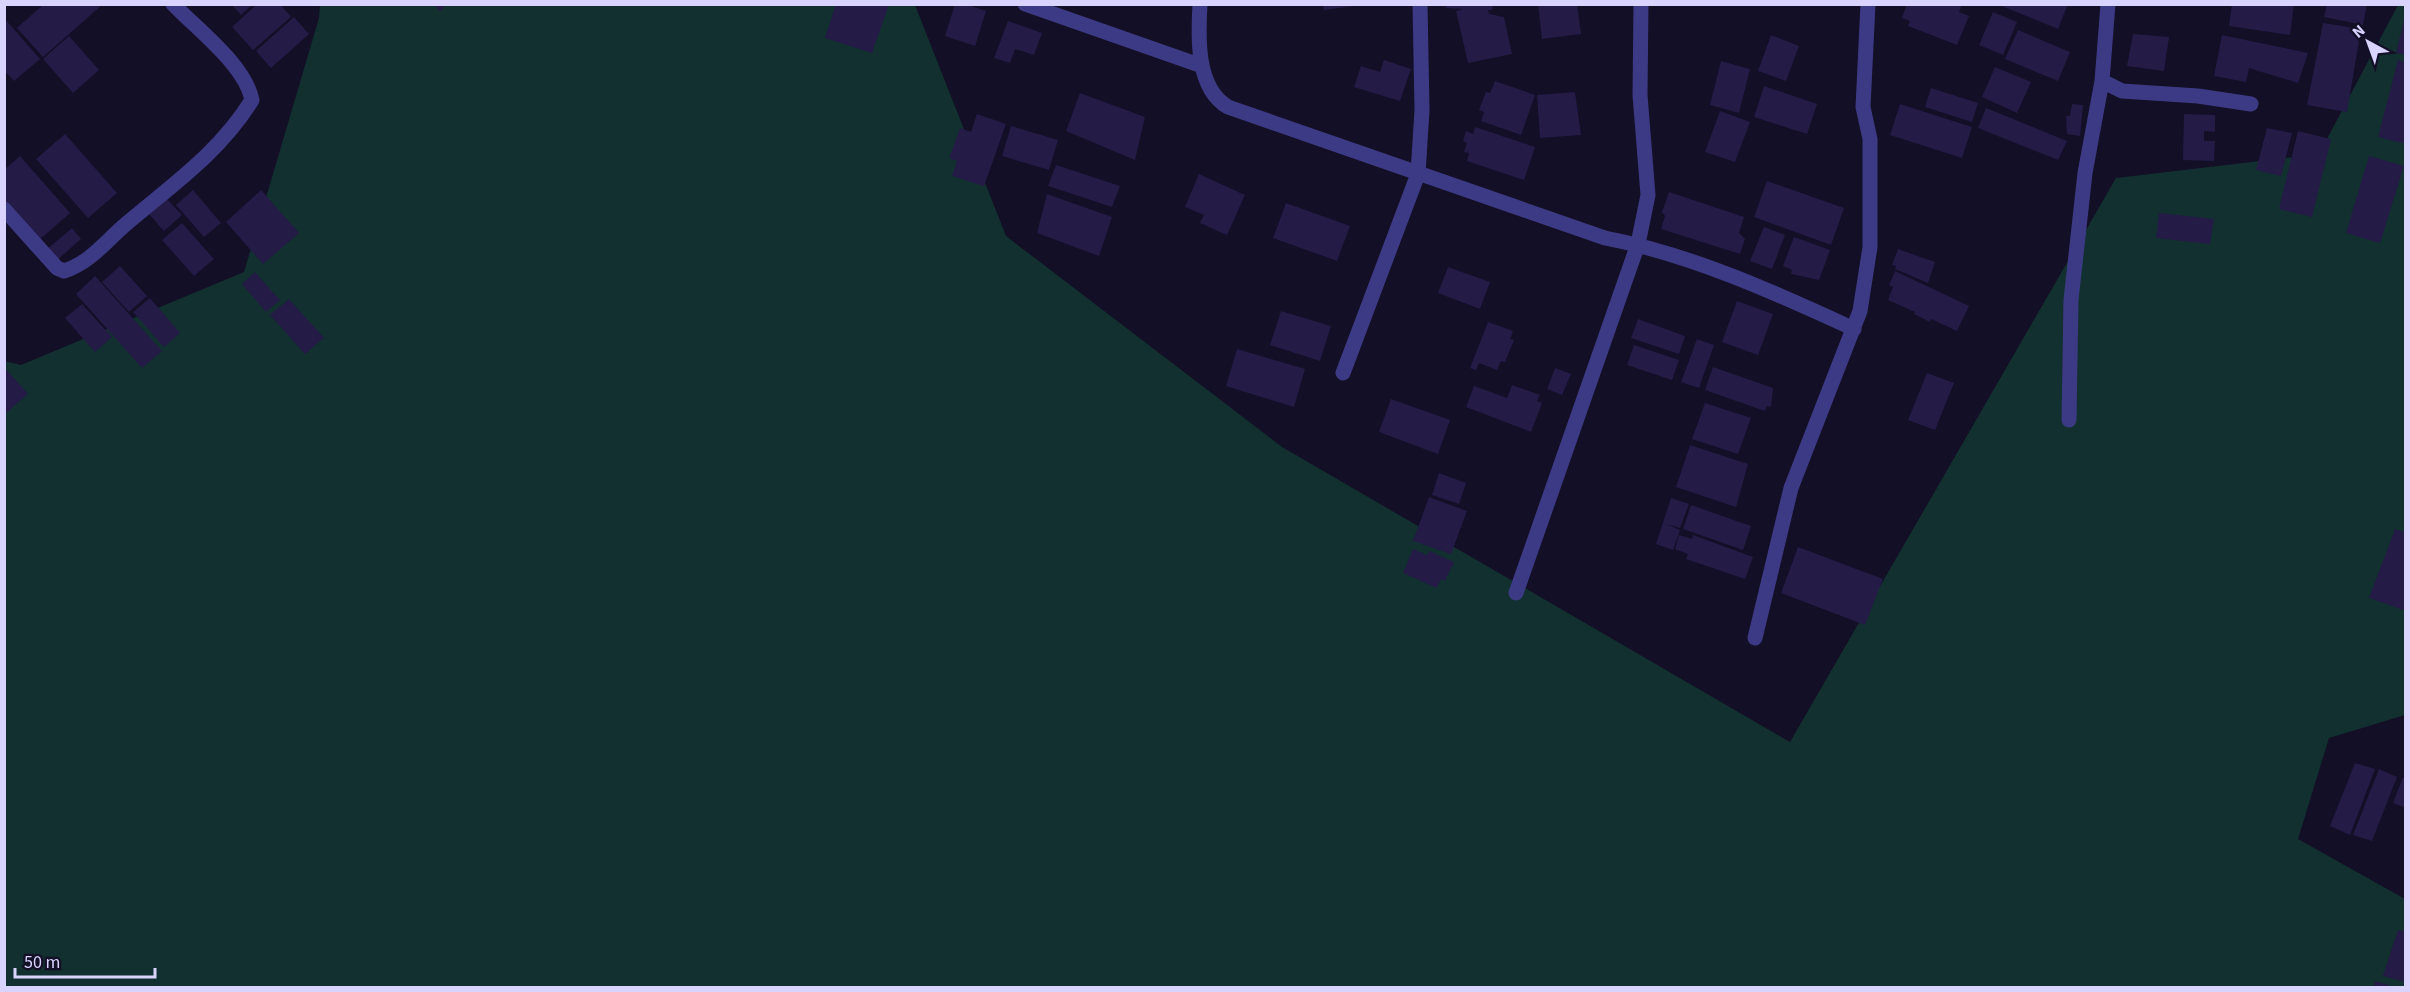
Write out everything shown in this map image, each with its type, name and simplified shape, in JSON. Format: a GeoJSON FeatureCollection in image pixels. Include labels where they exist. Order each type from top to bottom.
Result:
{"type":"FeatureCollection","features":[{"type":"Feature","properties":{"kind":"street"},"geometry":{"type":"LineString","coordinates":[[4,208],[57,268],[64,271],[95,254],[111,237],[219,146],[252,100],[249,85],[238,70],[173,4]]}},
{"type":"Feature","properties":{"kind":"street"},"geometry":{"type":"LineString","coordinates":[[1025,4],[1043,8],[1202,66]]}},
{"type":"Feature","properties":{"kind":"street"},"geometry":{"type":"LineString","coordinates":[[1200,4],[1202,66],[1210,91],[1228,107],[1605,238],[1638,244],[1778,294],[1854,329]]}},
{"type":"Feature","properties":{"kind":"street"},"geometry":{"type":"LineString","coordinates":[[1343,373],[1418,174],[1422,110],[1420,4]]}},
{"type":"Feature","properties":{"kind":"street"},"geometry":{"type":"LineString","coordinates":[[1516,593],[1638,244],[1648,195],[1640,95],[1641,4]]}},
{"type":"Feature","properties":{"kind":"street"},"geometry":{"type":"LineString","coordinates":[[1755,638],[1791,488],[1860,311],[1870,247],[1870,139],[1863,107],[1868,4]]}},
{"type":"Feature","properties":{"kind":"street"},"geometry":{"type":"LineString","coordinates":[[2069,420],[2071,300],[2085,173],[2102,81],[2108,4]]}},
{"type":"Feature","properties":{"kind":"street"},"geometry":{"type":"LineString","coordinates":[[2102,81],[2122,92],[2198,96],[2251,104]]}},
{"type":"Feature","properties":{"kind":"green space"},"geometry":{"type":"Polygon","coordinates":[[[320,5],[915,5],[1006,236],[1282,447],[1790,742],[2116,178],[2319,154],[2398,5],[2405,5],[2405,715],[2329,738],[2298,839],[2405,899],[2405,987],[5,987],[4,361],[21,365],[244,272],[319,18],[320,5]]]}},
{"type":"Feature","properties":{"kind":"building"},"geometry":{"type":"Polygon","coordinates":[[[44,4],[103,4],[43,57],[17,28],[44,4]]]}},
{"type":"Feature","properties":{"kind":"building"},"geometry":{"type":"Polygon","coordinates":[[[231,4],[253,4],[241,15],[231,4]]]}},
{"type":"Feature","properties":{"kind":"building"},"geometry":{"type":"Polygon","coordinates":[[[257,4],[280,4],[291,17],[253,50],[232,27],[257,4]]]}},
{"type":"Feature","properties":{"kind":"building"},"geometry":{"type":"Polygon","coordinates":[[[434,4],[447,4],[440,11],[434,4]]]}},
{"type":"Feature","properties":{"kind":"building"},"geometry":{"type":"Polygon","coordinates":[[[836,4],[889,4],[872,53],[825,38],[836,4]]]}},
{"type":"Feature","properties":{"kind":"building"},"geometry":{"type":"Polygon","coordinates":[[[955,4],[965,4],[986,11],[975,46],[945,36],[955,4]]]}},
{"type":"Feature","properties":{"kind":"building"},"geometry":{"type":"Polygon","coordinates":[[[1323,4],[1354,4],[1354,6],[1324,10],[1323,4]]]}},
{"type":"Feature","properties":{"kind":"building"},"geometry":{"type":"Polygon","coordinates":[[[1446,4],[1493,4],[1492,10],[1488,10],[1489,14],[1504,17],[1512,54],[1468,63],[1456,11],[1463,9],[1446,8],[1446,4]]]}},
{"type":"Feature","properties":{"kind":"building"},"geometry":{"type":"Polygon","coordinates":[[[1538,4],[1577,4],[1581,34],[1542,39],[1538,4]]]}},
{"type":"Feature","properties":{"kind":"building"},"geometry":{"type":"Polygon","coordinates":[[[1907,4],[1962,4],[1959,12],[1969,16],[1957,45],[1908,26],[1910,21],[1902,18],[1907,4]]]}},
{"type":"Feature","properties":{"kind":"building"},"geometry":{"type":"Polygon","coordinates":[[[1997,4],[2068,4],[2058,29],[1997,4]]]}},
{"type":"Feature","properties":{"kind":"building"},"geometry":{"type":"Polygon","coordinates":[[[2232,4],[2294,4],[2290,35],[2229,26],[2232,4]]]}},
{"type":"Feature","properties":{"kind":"building"},"geometry":{"type":"Polygon","coordinates":[[[2327,4],[2367,4],[2363,25],[2324,17],[2327,4]]]}},
{"type":"Feature","properties":{"kind":"building"},"geometry":{"type":"Polygon","coordinates":[[[1993,12],[2017,22],[2003,55],[1979,45],[1993,12]]]}},
{"type":"Feature","properties":{"kind":"building"},"geometry":{"type":"Polygon","coordinates":[[[2406,16],[2406,55],[2396,53],[2406,16]]]}},
{"type":"Feature","properties":{"kind":"building"},"geometry":{"type":"Polygon","coordinates":[[[294,17],[309,34],[271,68],[256,51],[294,17]]]}},
{"type":"Feature","properties":{"kind":"building"},"geometry":{"type":"Polygon","coordinates":[[[4,18],[40,59],[14,81],[4,70],[4,18]]]}},
{"type":"Feature","properties":{"kind":"building"},"geometry":{"type":"Polygon","coordinates":[[[1008,21],[1042,33],[1034,55],[1015,49],[1010,63],[994,58],[1008,21]]]}},
{"type":"Feature","properties":{"kind":"building"},"geometry":{"type":"Polygon","coordinates":[[[2323,23],[2361,29],[2347,112],[2307,105],[2323,23]]]}},
{"type":"Feature","properties":{"kind":"building"},"geometry":{"type":"Polygon","coordinates":[[[2018,30],[2070,52],[2058,81],[2005,59],[2018,30]]]}},
{"type":"Feature","properties":{"kind":"building"},"geometry":{"type":"Polygon","coordinates":[[[2133,34],[2169,37],[2164,71],[2127,66],[2133,34]]]}},
{"type":"Feature","properties":{"kind":"building"},"geometry":{"type":"Polygon","coordinates":[[[1771,35],[1799,46],[1786,81],[1758,71],[1771,35]]]}},
{"type":"Feature","properties":{"kind":"building"},"geometry":{"type":"Polygon","coordinates":[[[2222,35],[2308,53],[2298,83],[2249,68],[2246,82],[2214,76],[2222,35]]]}},
{"type":"Feature","properties":{"kind":"building"},"geometry":{"type":"Polygon","coordinates":[[[69,36],[99,70],[73,93],[43,59],[69,36]]]}},
{"type":"Feature","properties":{"kind":"building"},"geometry":{"type":"Polygon","coordinates":[[[1384,60],[1411,69],[1400,101],[1354,87],[1361,66],[1380,72],[1384,60]]]}},
{"type":"Feature","properties":{"kind":"building"},"geometry":{"type":"Polygon","coordinates":[[[2398,60],[2406,62],[2406,144],[2378,137],[2398,60]]]}},
{"type":"Feature","properties":{"kind":"building"},"geometry":{"type":"Polygon","coordinates":[[[1721,61],[1750,69],[1739,113],[1710,105],[1721,61]]]}},
{"type":"Feature","properties":{"kind":"building"},"geometry":{"type":"Polygon","coordinates":[[[1995,67],[2031,82],[2017,113],[1982,97],[1995,67]]]}},
{"type":"Feature","properties":{"kind":"building"},"geometry":{"type":"Polygon","coordinates":[[[1495,81],[1535,95],[1521,135],[1481,121],[1484,112],[1479,110],[1486,92],[1490,93],[1495,81]]]}},
{"type":"Feature","properties":{"kind":"building"},"geometry":{"type":"Polygon","coordinates":[[[1764,86],[1817,104],[1807,134],[1754,117],[1764,86]]]}},
{"type":"Feature","properties":{"kind":"building"},"geometry":{"type":"Polygon","coordinates":[[[1931,88],[1978,103],[1972,122],[1925,107],[1931,88]]]}},
{"type":"Feature","properties":{"kind":"building"},"geometry":{"type":"Polygon","coordinates":[[[1575,92],[1581,135],[1540,138],[1537,95],[1575,92]]]}},
{"type":"Feature","properties":{"kind":"building"},"geometry":{"type":"Polygon","coordinates":[[[1080,93],[1145,117],[1135,160],[1066,131],[1080,93]]]}},
{"type":"Feature","properties":{"kind":"building"},"geometry":{"type":"Polygon","coordinates":[[[1900,104],[1972,127],[1962,158],[1890,135],[1900,104]]]}},
{"type":"Feature","properties":{"kind":"building"},"geometry":{"type":"Polygon","coordinates":[[[2072,104],[2083,105],[2080,136],[2067,134],[2066,116],[2070,116],[2072,104]]]}},
{"type":"Feature","properties":{"kind":"building"},"geometry":{"type":"Polygon","coordinates":[[[1986,108],[2067,141],[2058,160],[1978,128],[1986,108]]]}},
{"type":"Feature","properties":{"kind":"building"},"geometry":{"type":"Polygon","coordinates":[[[1720,111],[1750,122],[1735,162],[1705,152],[1720,111]]]}},
{"type":"Feature","properties":{"kind":"building"},"geometry":{"type":"Polygon","coordinates":[[[977,114],[1006,124],[984,186],[952,176],[957,161],[949,158],[960,128],[971,132],[977,114]]]}},
{"type":"Feature","properties":{"kind":"building"},"geometry":{"type":"Polygon","coordinates":[[[2184,114],[2215,115],[2215,132],[2204,131],[2204,141],[2215,141],[2214,161],[2183,160],[2184,114]]]}},
{"type":"Feature","properties":{"kind":"building"},"geometry":{"type":"Polygon","coordinates":[[[1011,126],[1058,140],[1049,170],[1002,156],[1011,126]]]}},
{"type":"Feature","properties":{"kind":"building"},"geometry":{"type":"Polygon","coordinates":[[[1475,127],[1535,147],[1524,180],[1467,161],[1469,153],[1464,152],[1467,143],[1463,141],[1466,131],[1473,134],[1475,127]]]}},
{"type":"Feature","properties":{"kind":"building"},"geometry":{"type":"Polygon","coordinates":[[[2267,128],[2292,133],[2281,176],[2256,170],[2267,128]]]}},
{"type":"Feature","properties":{"kind":"building"},"geometry":{"type":"Polygon","coordinates":[[[2298,131],[2331,139],[2312,217],[2279,209],[2298,131]]]}},
{"type":"Feature","properties":{"kind":"building"},"geometry":{"type":"Polygon","coordinates":[[[65,134],[117,193],[88,218],[36,159],[65,134]]]}},
{"type":"Feature","properties":{"kind":"building"},"geometry":{"type":"Polygon","coordinates":[[[20,156],[70,213],[38,241],[4,203],[4,170],[20,156]]]}},
{"type":"Feature","properties":{"kind":"building"},"geometry":{"type":"Polygon","coordinates":[[[2369,156],[2404,166],[2380,243],[2346,233],[2369,156]]]}},
{"type":"Feature","properties":{"kind":"building"},"geometry":{"type":"Polygon","coordinates":[[[1056,165],[1120,186],[1112,207],[1048,186],[1056,165]]]}},
{"type":"Feature","properties":{"kind":"building"},"geometry":{"type":"Polygon","coordinates":[[[1199,174],[1245,195],[1227,235],[1200,223],[1204,215],[1185,207],[1199,174]]]}},
{"type":"Feature","properties":{"kind":"building"},"geometry":{"type":"Polygon","coordinates":[[[1767,181],[1844,208],[1831,245],[1754,217],[1767,181]]]}},
{"type":"Feature","properties":{"kind":"building"},"geometry":{"type":"Polygon","coordinates":[[[193,190],[221,223],[204,237],[176,205],[193,190]]]}},
{"type":"Feature","properties":{"kind":"building"},"geometry":{"type":"Polygon","coordinates":[[[261,190],[299,233],[263,264],[226,222],[261,190]]]}},
{"type":"Feature","properties":{"kind":"building"},"geometry":{"type":"Polygon","coordinates":[[[1669,192],[1744,217],[1739,233],[1745,239],[1740,254],[1661,229],[1665,216],[1662,212],[1669,192]]]}},
{"type":"Feature","properties":{"kind":"building"},"geometry":{"type":"Polygon","coordinates":[[[1047,194],[1112,217],[1099,256],[1037,233],[1047,194]]]}},
{"type":"Feature","properties":{"kind":"building"},"geometry":{"type":"Polygon","coordinates":[[[167,199],[182,215],[164,231],[149,214],[167,199]]]}},
{"type":"Feature","properties":{"kind":"building"},"geometry":{"type":"Polygon","coordinates":[[[1286,203],[1350,226],[1337,261],[1273,238],[1286,203]]]}},
{"type":"Feature","properties":{"kind":"building"},"geometry":{"type":"Polygon","coordinates":[[[2159,213],[2214,219],[2210,244],[2156,238],[2159,213]]]}},
{"type":"Feature","properties":{"kind":"building"},"geometry":{"type":"Polygon","coordinates":[[[182,223],[214,259],[194,276],[162,240],[182,223]]]}},
{"type":"Feature","properties":{"kind":"building"},"geometry":{"type":"Polygon","coordinates":[[[1764,227],[1785,235],[1772,269],[1750,261],[1764,227]]]}},
{"type":"Feature","properties":{"kind":"building"},"geometry":{"type":"Polygon","coordinates":[[[72,228],[81,239],[56,261],[46,250],[72,228]]]}},
{"type":"Feature","properties":{"kind":"building"},"geometry":{"type":"Polygon","coordinates":[[[1794,237],[1830,250],[1819,280],[1791,274],[1792,270],[1783,266],[1794,237]]]}},
{"type":"Feature","properties":{"kind":"building"},"geometry":{"type":"Polygon","coordinates":[[[1898,249],[1935,262],[1928,283],[1895,269],[1896,266],[1892,265],[1898,249]]]}},
{"type":"Feature","properties":{"kind":"building"},"geometry":{"type":"Polygon","coordinates":[[[120,266],[147,296],[129,312],[102,282],[120,266]]]}},
{"type":"Feature","properties":{"kind":"building"},"geometry":{"type":"Polygon","coordinates":[[[1448,267],[1490,282],[1480,309],[1438,293],[1448,267]]]}},
{"type":"Feature","properties":{"kind":"building"},"geometry":{"type":"Polygon","coordinates":[[[1895,271],[1969,306],[1957,331],[1931,319],[1930,322],[1914,314],[1915,312],[1888,300],[1893,287],[1889,285],[1895,271]]]}},
{"type":"Feature","properties":{"kind":"building"},"geometry":{"type":"Polygon","coordinates":[[[255,272],[280,300],[266,312],[242,284],[255,272]]]}},
{"type":"Feature","properties":{"kind":"building"},"geometry":{"type":"Polygon","coordinates":[[[95,276],[162,351],[142,368],[76,294],[95,276]]]}},
{"type":"Feature","properties":{"kind":"building"},"geometry":{"type":"Polygon","coordinates":[[[150,298],[180,333],[164,347],[133,312],[150,298]]]}},
{"type":"Feature","properties":{"kind":"building"},"geometry":{"type":"Polygon","coordinates":[[[289,299],[324,338],[305,354],[270,315],[289,299]]]}},
{"type":"Feature","properties":{"kind":"building"},"geometry":{"type":"Polygon","coordinates":[[[1737,301],[1773,314],[1758,355],[1722,342],[1737,301]]]}},
{"type":"Feature","properties":{"kind":"building"},"geometry":{"type":"Polygon","coordinates":[[[82,304],[112,337],[95,352],[65,318],[82,304]]]}},
{"type":"Feature","properties":{"kind":"building"},"geometry":{"type":"Polygon","coordinates":[[[1281,311],[1331,326],[1320,361],[1270,345],[1281,311]]]}},
{"type":"Feature","properties":{"kind":"building"},"geometry":{"type":"Polygon","coordinates":[[[1638,319],[1685,336],[1679,354],[1631,338],[1638,319]]]}},
{"type":"Feature","properties":{"kind":"building"},"geometry":{"type":"Polygon","coordinates":[[[1488,322],[1513,331],[1510,339],[1514,340],[1505,362],[1501,361],[1497,370],[1479,363],[1476,370],[1470,368],[1488,322]]]}},
{"type":"Feature","properties":{"kind":"building"},"geometry":{"type":"Polygon","coordinates":[[[1697,339],[1714,345],[1699,388],[1681,382],[1697,339]]]}},
{"type":"Feature","properties":{"kind":"building"},"geometry":{"type":"Polygon","coordinates":[[[1634,345],[1679,360],[1672,380],[1627,365],[1634,345]]]}},
{"type":"Feature","properties":{"kind":"building"},"geometry":{"type":"Polygon","coordinates":[[[1237,349],[1305,369],[1294,407],[1226,386],[1237,349]]]}},
{"type":"Feature","properties":{"kind":"building"},"geometry":{"type":"Polygon","coordinates":[[[4,367],[28,394],[4,415],[4,367]]]}},
{"type":"Feature","properties":{"kind":"building"},"geometry":{"type":"Polygon","coordinates":[[[1713,367],[1773,388],[1771,407],[1767,406],[1765,411],[1705,390],[1713,367]]]}},
{"type":"Feature","properties":{"kind":"building"},"geometry":{"type":"Polygon","coordinates":[[[1555,368],[1571,374],[1562,395],[1547,389],[1555,368]]]}},
{"type":"Feature","properties":{"kind":"building"},"geometry":{"type":"Polygon","coordinates":[[[1927,373],[1954,383],[1935,430],[1908,420],[1927,373]]]}},
{"type":"Feature","properties":{"kind":"building"},"geometry":{"type":"Polygon","coordinates":[[[1512,385],[1540,395],[1537,401],[1542,403],[1531,432],[1466,407],[1474,386],[1507,398],[1512,385]]]}},
{"type":"Feature","properties":{"kind":"building"},"geometry":{"type":"Polygon","coordinates":[[[1391,399],[1450,420],[1438,454],[1379,432],[1391,399]]]}},
{"type":"Feature","properties":{"kind":"building"},"geometry":{"type":"Polygon","coordinates":[[[1705,403],[1751,418],[1738,454],[1692,439],[1705,403]]]}},
{"type":"Feature","properties":{"kind":"building"},"geometry":{"type":"Polygon","coordinates":[[[1690,445],[1748,464],[1736,507],[1676,487],[1690,445]]]}},
{"type":"Feature","properties":{"kind":"building"},"geometry":{"type":"Polygon","coordinates":[[[1439,473],[1466,483],[1459,504],[1432,495],[1439,473]]]}},
{"type":"Feature","properties":{"kind":"building"},"geometry":{"type":"Polygon","coordinates":[[[1429,497],[1467,511],[1451,554],[1413,541],[1429,497]]]}},
{"type":"Feature","properties":{"kind":"building"},"geometry":{"type":"Polygon","coordinates":[[[1671,498],[1689,504],[1680,528],[1666,524],[1680,530],[1673,550],[1656,544],[1671,498]]]}},
{"type":"Feature","properties":{"kind":"building"},"geometry":{"type":"Polygon","coordinates":[[[1691,505],[1751,526],[1743,550],[1683,529],[1691,505]]]}},
{"type":"Feature","properties":{"kind":"building"},"geometry":{"type":"Polygon","coordinates":[[[2395,529],[2406,533],[2406,611],[2369,598],[2395,529]]]}},
{"type":"Feature","properties":{"kind":"building"},"geometry":{"type":"Polygon","coordinates":[[[1679,535],[1692,539],[1693,535],[1753,557],[1745,579],[1686,559],[1688,554],[1675,549],[1679,535]]]}},
{"type":"Feature","properties":{"kind":"building"},"geometry":{"type":"Polygon","coordinates":[[[1798,547],[1883,579],[1865,625],[1781,593],[1798,547]]]}},
{"type":"Feature","properties":{"kind":"building"},"geometry":{"type":"Polygon","coordinates":[[[1413,549],[1427,555],[1429,551],[1454,562],[1445,581],[1441,579],[1437,588],[1403,573],[1413,549]]]}},
{"type":"Feature","properties":{"kind":"building"},"geometry":{"type":"Polygon","coordinates":[[[2355,763],[2375,769],[2350,835],[2330,826],[2355,763]]]}},
{"type":"Feature","properties":{"kind":"building"},"geometry":{"type":"Polygon","coordinates":[[[2379,769],[2397,777],[2372,841],[2353,835],[2379,769]]]}},
{"type":"Feature","properties":{"kind":"building"},"geometry":{"type":"Polygon","coordinates":[[[2403,777],[2406,778],[2406,808],[2393,803],[2403,777]]]}},
{"type":"Feature","properties":{"kind":"building"},"geometry":{"type":"Polygon","coordinates":[[[2398,930],[2406,932],[2406,982],[2383,976],[2398,930]]]}},
{"type":"Feature","properties":{"kind":"building"},"geometry":{"type":"Polygon","coordinates":[[[2375,981],[2394,987],[2374,987],[2375,981]]]}}]}
